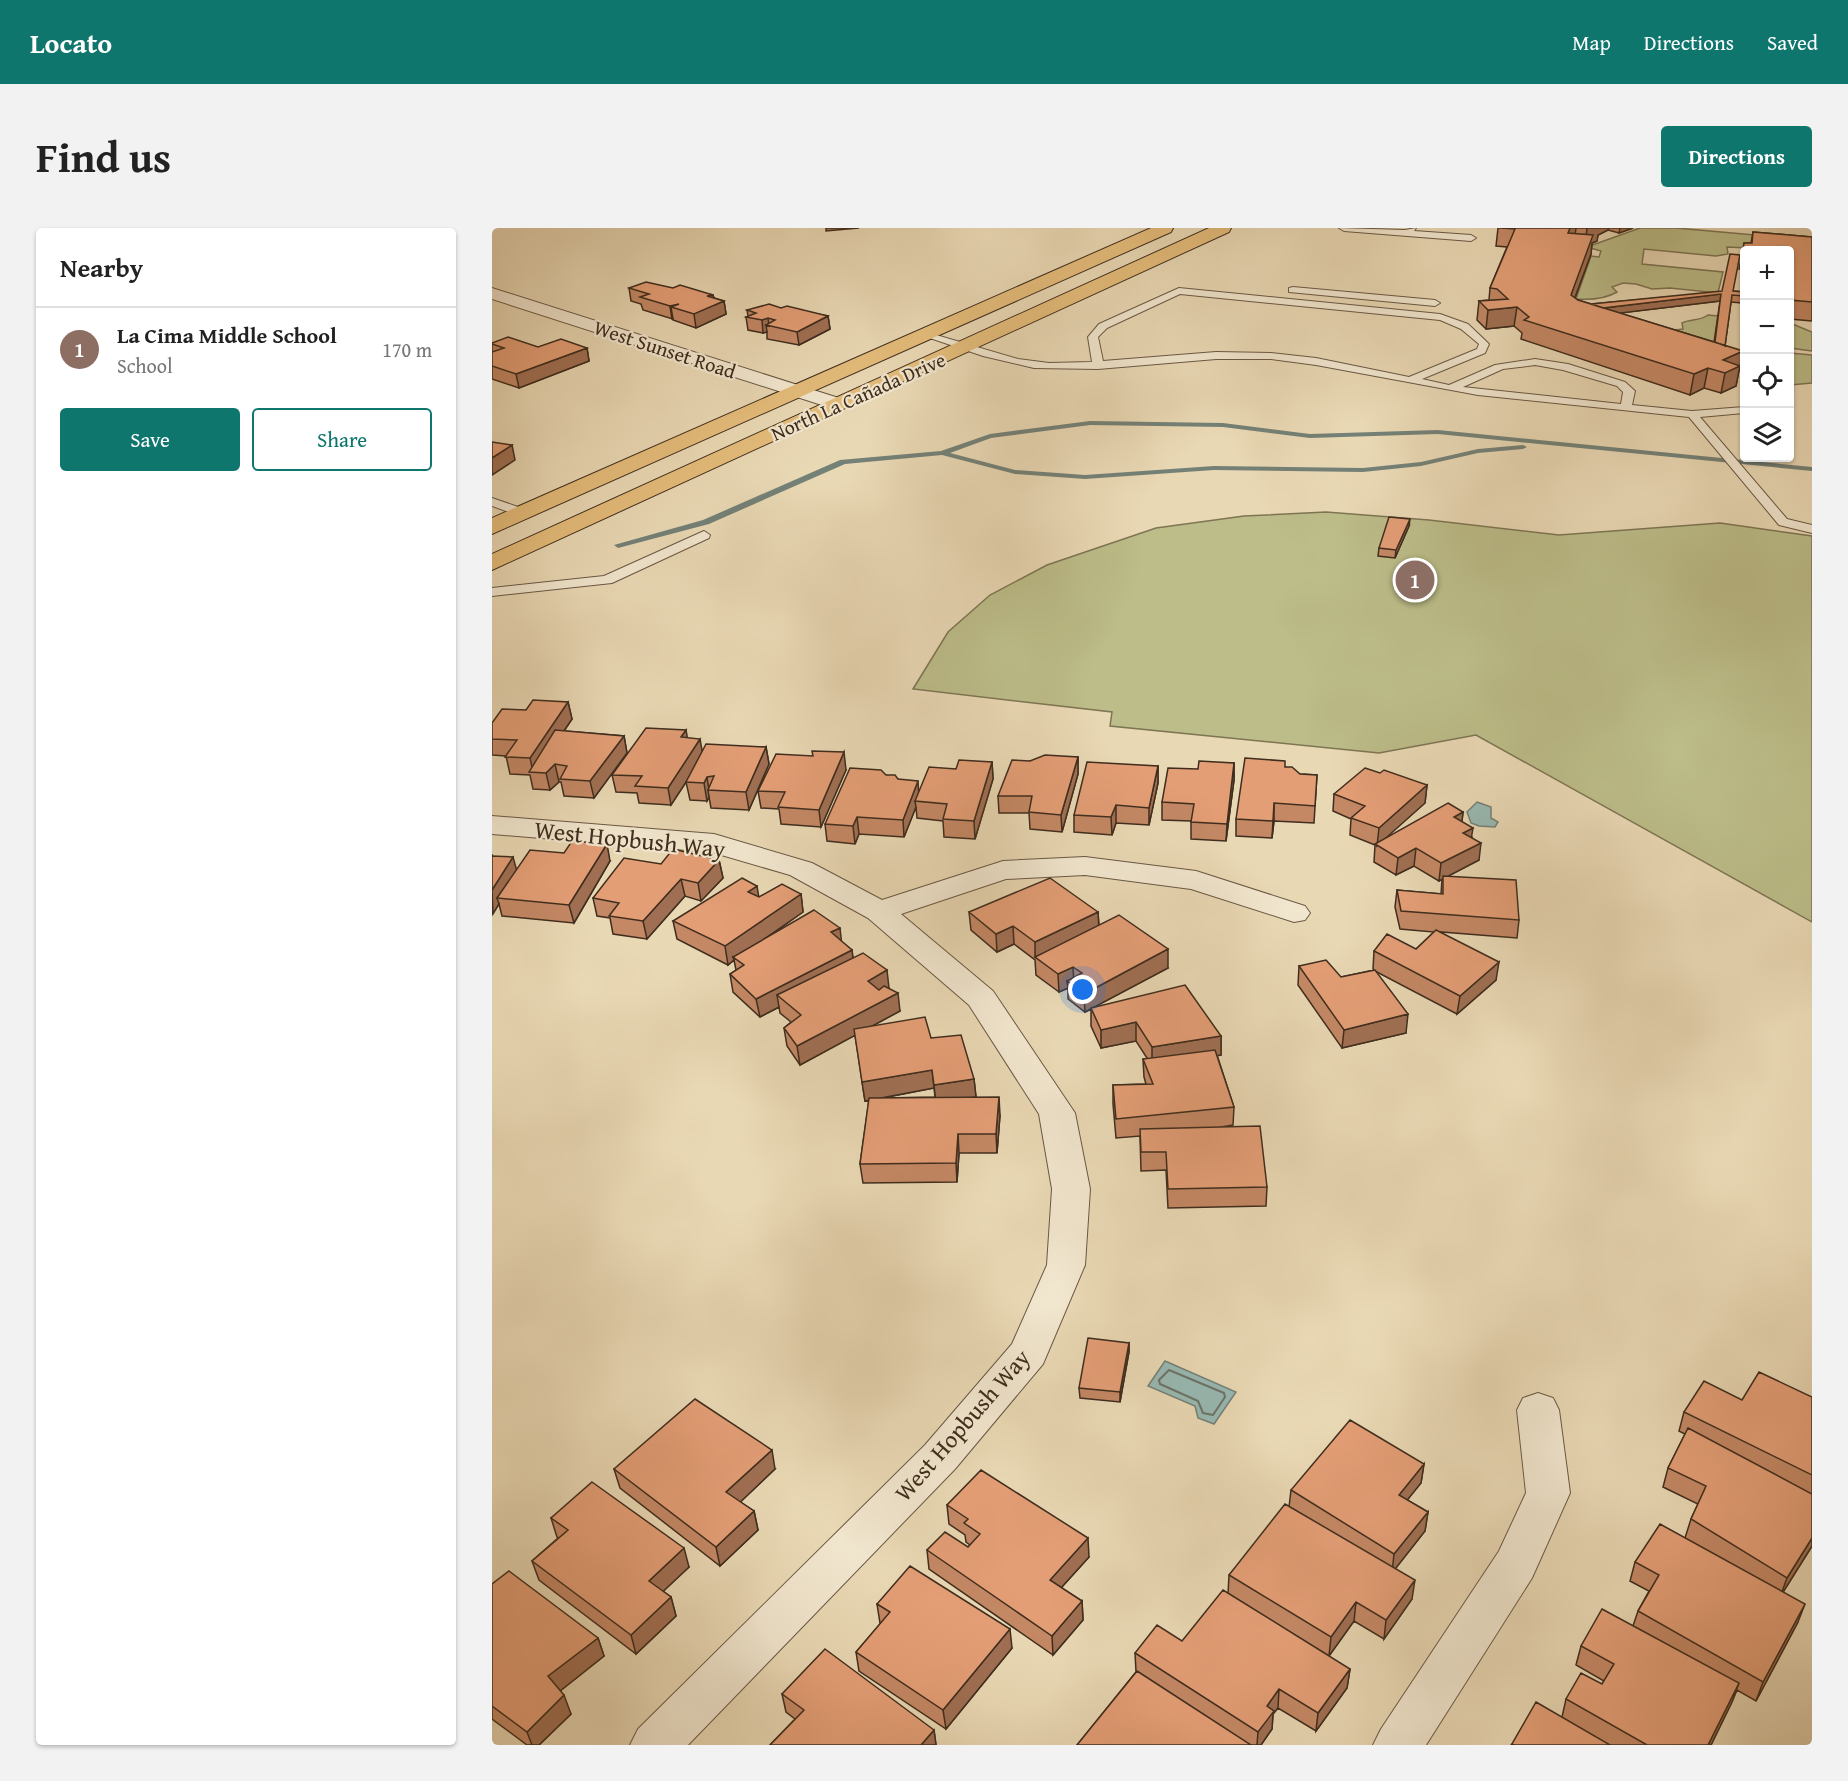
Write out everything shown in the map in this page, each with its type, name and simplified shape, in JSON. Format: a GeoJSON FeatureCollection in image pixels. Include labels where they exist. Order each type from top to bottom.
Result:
{"type":"FeatureCollection","features":[{"type":"Feature","properties":{"kind":"main road","name":"North La Cañada Drive"},"geometry":{"type":"LineString","coordinates":[[492,527],[1165,228]]}},
{"type":"Feature","properties":{"kind":"main road","name":"North La Cañada Drive"},"geometry":{"type":"LineString","coordinates":[[492,563],[1223,228]]}},
{"type":"Feature","properties":{"kind":"street","name":"West Sunset Road"},"geometry":{"type":"LineString","coordinates":[[492,293],[838,404]]}},
{"type":"Feature","properties":{"kind":"street","name":"West Hopbush Way"},"geometry":{"type":"LineString","coordinates":[[492,825],[714,843],[801,869],[879,911],[981,998],[1057,1113],[1071,1189],[1066,1265],[1029,1353],[940,1457],[655,1745]]}},
{"type":"Feature","properties":{"kind":"street"},"geometry":{"type":"LineString","coordinates":[[879,911],[1003,870],[1085,866],[1196,880],[1294,913]]}},
{"type":"Feature","properties":{"kind":"street"},"geometry":{"type":"LineString","coordinates":[[1398,1745],[1516,1564],[1548,1493],[1538,1410]]}},
{"type":"Feature","properties":{"kind":"lane"},"geometry":{"type":"LineString","coordinates":[[1344,228],[1409,231],[1471,238]]}},
{"type":"Feature","properties":{"kind":"lane"},"geometry":{"type":"LineString","coordinates":[[1281,288],[1436,303]]}},
{"type":"Feature","properties":{"kind":"lane"},"geometry":{"type":"LineString","coordinates":[[1098,366],[1093,337],[1103,326],[1179,291],[1440,316],[1458,321],[1484,344],[1481,351],[1411,380]]}},
{"type":"Feature","properties":{"kind":"lane"},"geometry":{"type":"LineString","coordinates":[[926,335],[1046,366],[1098,366],[1183,356],[1269,356],[1320,361],[1451,388],[1692,414],[1740,410]]}},
{"type":"Feature","properties":{"kind":"lane"},"geometry":{"type":"LineString","coordinates":[[1451,388],[1505,365],[1528,362],[1555,364],[1621,384],[1629,391],[1626,408]]}},
{"type":"Feature","properties":{"kind":"lane"},"geometry":{"type":"LineString","coordinates":[[1692,414],[1784,522],[1812,529]]}},
{"type":"Feature","properties":{"kind":"lane"},"geometry":{"type":"LineString","coordinates":[[492,502],[523,513]]}},
{"type":"Feature","properties":{"kind":"lane"},"geometry":{"type":"LineString","coordinates":[[492,592],[607,580],[704,535]]}},
{"type":"Feature","properties":{"kind":"green space"},"geometry":{"type":"Polygon","coordinates":[[[1640,228],[1676,228],[1812,240],[1794,248],[1794,246],[1727,247],[1728,254],[1716,256],[1644,249],[1642,264],[1723,272],[1718,293],[1670,288],[1652,289],[1623,283],[1612,287],[1617,292],[1607,296],[1576,299],[1591,256],[1599,257],[1601,251],[1587,247],[1640,228]]]}},
{"type":"Feature","properties":{"kind":"green space"},"geometry":{"type":"Polygon","coordinates":[[[1708,315],[1718,316],[1713,354],[1675,330],[1683,329],[1682,323],[1708,315]]]}},
{"type":"Feature","properties":{"kind":"green space"},"geometry":{"type":"Polygon","coordinates":[[[1794,325],[1812,332],[1812,351],[1794,349],[1794,325]]]}},
{"type":"Feature","properties":{"kind":"green space"},"geometry":{"type":"Polygon","coordinates":[[[1794,353],[1812,355],[1812,383],[1794,385],[1794,353]]]}},
{"type":"Feature","properties":{"kind":"green space"},"geometry":{"type":"Polygon","coordinates":[[[1326,512],[1429,520],[1559,535],[1720,523],[1812,536],[1812,922],[1476,735],[1379,753],[1110,726],[1112,712],[913,689],[948,632],[990,595],[1047,565],[1156,528],[1244,516],[1326,512]]]}},
{"type":"Feature","properties":{"kind":"water"},"geometry":{"type":"Polygon","coordinates":[[[1477,802],[1491,807],[1491,818],[1498,822],[1495,827],[1471,823],[1467,812],[1477,802]]]}},
{"type":"Feature","properties":{"kind":"water"},"geometry":{"type":"Polygon","coordinates":[[[1165,1361],[1236,1392],[1214,1424],[1198,1418],[1195,1406],[1148,1386],[1165,1361]]]}},
{"type":"Feature","properties":{"kind":"building"},"geometry":{"type":"Polygon","coordinates":[[[1502,228],[1570,228],[1568,233],[1593,235],[1571,295],[1578,300],[1740,350],[1740,352],[1723,360],[1740,366],[1725,373],[1708,368],[1694,374],[1524,320],[1529,317],[1517,307],[1488,310],[1479,301],[1508,299],[1497,289],[1490,288],[1515,229],[1502,228]]]}},
{"type":"Feature","properties":{"kind":"building"},"geometry":{"type":"Polygon","coordinates":[[[1753,232],[1812,237],[1812,302],[1794,300],[1794,246],[1744,246],[1744,243],[1752,243],[1753,232]]]}},
{"type":"Feature","properties":{"kind":"building"},"geometry":{"type":"Polygon","coordinates":[[[1730,254],[1740,255],[1733,291],[1740,292],[1740,296],[1732,295],[1725,346],[1715,342],[1721,294],[1603,308],[1591,304],[1722,291],[1730,254]]]}},
{"type":"Feature","properties":{"kind":"building"},"geometry":{"type":"Polygon","coordinates":[[[646,282],[673,288],[680,285],[713,295],[707,296],[724,301],[694,314],[671,307],[679,304],[670,306],[640,297],[649,294],[629,288],[646,282]]]}},
{"type":"Feature","properties":{"kind":"building"},"geometry":{"type":"Polygon","coordinates":[[[769,304],[828,316],[797,332],[766,325],[775,320],[746,317],[756,313],[747,310],[769,304]]]}},
{"type":"Feature","properties":{"kind":"building"},"geometry":{"type":"Polygon","coordinates":[[[508,337],[538,347],[561,339],[587,348],[516,374],[492,366],[492,352],[504,348],[492,343],[508,337]]]}},
{"type":"Feature","properties":{"kind":"building"},"geometry":{"type":"Polygon","coordinates":[[[492,442],[512,445],[492,458],[492,442]]]}},
{"type":"Feature","properties":{"kind":"building"},"geometry":{"type":"Polygon","coordinates":[[[1389,517],[1410,519],[1396,550],[1379,548],[1389,517]]]}},
{"type":"Feature","properties":{"kind":"building"},"geometry":{"type":"Polygon","coordinates":[[[533,700],[568,702],[530,758],[505,757],[517,740],[492,739],[492,723],[502,709],[526,710],[533,700]]]}},
{"type":"Feature","properties":{"kind":"building"},"geometry":{"type":"Polygon","coordinates":[[[646,728],[686,730],[681,737],[700,739],[668,788],[635,786],[642,776],[612,775],[646,728]]]}},
{"type":"Feature","properties":{"kind":"building"},"geometry":{"type":"Polygon","coordinates":[[[555,730],[624,736],[590,781],[560,779],[567,766],[555,764],[546,773],[529,772],[555,730]]]}},
{"type":"Feature","properties":{"kind":"building"},"geometry":{"type":"Polygon","coordinates":[[[706,744],[766,747],[746,792],[708,790],[714,776],[707,777],[704,783],[686,782],[706,744]]]}},
{"type":"Feature","properties":{"kind":"building"},"geometry":{"type":"Polygon","coordinates":[[[812,751],[844,752],[819,810],[778,807],[785,792],[758,791],[776,754],[813,756],[812,751]]]}},
{"type":"Feature","properties":{"kind":"building"},"geometry":{"type":"Polygon","coordinates":[[[1045,755],[1078,757],[1061,815],[1029,812],[1032,796],[998,796],[1012,760],[1030,761],[1045,755]]]}},
{"type":"Feature","properties":{"kind":"building"},"geometry":{"type":"Polygon","coordinates":[[[1245,758],[1285,761],[1285,767],[1292,767],[1300,774],[1317,775],[1315,806],[1274,803],[1273,821],[1236,819],[1245,758]]]}},
{"type":"Feature","properties":{"kind":"building"},"geometry":{"type":"Polygon","coordinates":[[[959,760],[992,762],[974,821],[943,819],[947,804],[915,801],[929,767],[956,769],[959,760]]]}},
{"type":"Feature","properties":{"kind":"building"},"geometry":{"type":"Polygon","coordinates":[[[1199,761],[1234,763],[1227,824],[1191,822],[1194,804],[1162,802],[1168,768],[1198,769],[1199,761]]]}},
{"type":"Feature","properties":{"kind":"building"},"geometry":{"type":"Polygon","coordinates":[[[1087,762],[1158,766],[1149,808],[1116,805],[1111,817],[1074,815],[1087,762]]]}},
{"type":"Feature","properties":{"kind":"building"},"geometry":{"type":"Polygon","coordinates":[[[850,768],[881,770],[886,775],[895,775],[898,779],[918,781],[903,820],[857,817],[853,826],[825,824],[850,768]]]}},
{"type":"Feature","properties":{"kind":"building"},"geometry":{"type":"Polygon","coordinates":[[[1365,768],[1380,773],[1384,770],[1427,785],[1379,828],[1351,818],[1365,806],[1334,794],[1365,768]]]}},
{"type":"Feature","properties":{"kind":"building"},"geometry":{"type":"Polygon","coordinates":[[[1448,803],[1463,812],[1454,817],[1473,828],[1463,833],[1481,843],[1441,863],[1416,848],[1398,858],[1375,844],[1448,803]]]}},
{"type":"Feature","properties":{"kind":"building"},"geometry":{"type":"Polygon","coordinates":[[[572,841],[607,844],[569,905],[497,898],[530,850],[564,853],[572,841]]]}},
{"type":"Feature","properties":{"kind":"building"},"geometry":{"type":"Polygon","coordinates":[[[673,849],[719,860],[698,883],[681,879],[643,921],[609,916],[619,903],[593,898],[624,858],[661,864],[673,849]]]}},
{"type":"Feature","properties":{"kind":"building"},"geometry":{"type":"Polygon","coordinates":[[[492,856],[513,857],[492,890],[492,856]]]}},
{"type":"Feature","properties":{"kind":"building"},"geometry":{"type":"Polygon","coordinates":[[[1443,876],[1516,880],[1519,920],[1401,911],[1397,890],[1443,894],[1443,876]]]}},
{"type":"Feature","properties":{"kind":"building"},"geometry":{"type":"Polygon","coordinates":[[[742,878],[757,886],[748,892],[759,897],[782,884],[801,894],[725,946],[673,921],[742,878]]]}},
{"type":"Feature","properties":{"kind":"building"},"geometry":{"type":"Polygon","coordinates":[[[1050,878],[1098,912],[1035,942],[1013,926],[996,934],[969,912],[1050,878]]]}},
{"type":"Feature","properties":{"kind":"building"},"geometry":{"type":"Polygon","coordinates":[[[814,910],[840,928],[831,932],[852,950],[756,999],[730,974],[744,965],[733,957],[814,910]]]}},
{"type":"Feature","properties":{"kind":"building"},"geometry":{"type":"Polygon","coordinates":[[[1119,915],[1168,949],[1084,994],[1067,981],[1082,973],[1073,967],[1058,974],[1035,957],[1119,915]]]}},
{"type":"Feature","properties":{"kind":"building"},"geometry":{"type":"Polygon","coordinates":[[[1436,930],[1499,962],[1460,996],[1374,951],[1387,934],[1416,949],[1436,930]]]}},
{"type":"Feature","properties":{"kind":"building"},"geometry":{"type":"Polygon","coordinates":[[[863,953],[887,970],[868,981],[879,990],[884,986],[898,993],[797,1046],[784,1028],[801,1015],[777,995],[863,953]]]}},
{"type":"Feature","properties":{"kind":"building"},"geometry":{"type":"Polygon","coordinates":[[[1326,960],[1341,977],[1375,970],[1408,1014],[1344,1030],[1299,966],[1326,960]]]}},
{"type":"Feature","properties":{"kind":"building"},"geometry":{"type":"Polygon","coordinates":[[[1185,985],[1221,1036],[1152,1047],[1136,1022],[1101,1030],[1091,1008],[1185,985]]]}},
{"type":"Feature","properties":{"kind":"building"},"geometry":{"type":"Polygon","coordinates":[[[925,1017],[931,1038],[961,1035],[974,1079],[934,1085],[932,1070],[862,1082],[854,1029],[925,1017]]]}},
{"type":"Feature","properties":{"kind":"building"},"geometry":{"type":"Polygon","coordinates":[[[1215,1050],[1234,1107],[1116,1119],[1113,1085],[1153,1084],[1143,1059],[1215,1050]]]}},
{"type":"Feature","properties":{"kind":"building"},"geometry":{"type":"Polygon","coordinates":[[[999,1097],[996,1134],[958,1134],[956,1163],[860,1164],[869,1098],[999,1097]]]}},
{"type":"Feature","properties":{"kind":"building"},"geometry":{"type":"Polygon","coordinates":[[[1260,1126],[1267,1187],[1168,1189],[1166,1152],[1141,1152],[1140,1129],[1260,1126]]]}},
{"type":"Feature","properties":{"kind":"building"},"geometry":{"type":"Polygon","coordinates":[[[1088,1338],[1129,1343],[1120,1392],[1079,1388],[1088,1338]]]}},
{"type":"Feature","properties":{"kind":"building"},"geometry":{"type":"Polygon","coordinates":[[[1759,1372],[1812,1397],[1812,1475],[1684,1412],[1704,1381],[1742,1400],[1759,1372]]]}},
{"type":"Feature","properties":{"kind":"building"},"geometry":{"type":"Polygon","coordinates":[[[695,1399],[772,1450],[726,1492],[754,1511],[716,1547],[614,1469],[695,1399]]]}},
{"type":"Feature","properties":{"kind":"building"},"geometry":{"type":"Polygon","coordinates":[[[1350,1420],[1424,1464],[1399,1495],[1428,1512],[1394,1554],[1291,1490],[1350,1420]]]}},
{"type":"Feature","properties":{"kind":"building"},"geometry":{"type":"Polygon","coordinates":[[[1688,1428],[1812,1494],[1812,1538],[1787,1578],[1691,1519],[1706,1486],[1668,1468],[1688,1428]]]}},
{"type":"Feature","properties":{"kind":"building"},"geometry":{"type":"Polygon","coordinates":[[[981,1470],[1088,1538],[1050,1580],[1082,1601],[1052,1636],[927,1550],[945,1532],[968,1547],[980,1534],[964,1523],[968,1519],[947,1505],[981,1470]]]}},
{"type":"Feature","properties":{"kind":"building"},"geometry":{"type":"Polygon","coordinates":[[[592,1482],[684,1548],[649,1581],[671,1597],[631,1635],[532,1561],[568,1530],[551,1518],[592,1482]]]}},
{"type":"Feature","properties":{"kind":"building"},"geometry":{"type":"Polygon","coordinates":[[[1285,1504],[1415,1580],[1386,1620],[1356,1602],[1331,1637],[1229,1575],[1285,1504]]]}},
{"type":"Feature","properties":{"kind":"building"},"geometry":{"type":"Polygon","coordinates":[[[1660,1524],[1805,1604],[1763,1682],[1638,1611],[1659,1575],[1635,1562],[1660,1524]]]}},
{"type":"Feature","properties":{"kind":"building"},"geometry":{"type":"Polygon","coordinates":[[[910,1566],[1010,1629],[943,1710],[856,1652],[890,1612],[877,1604],[910,1566]]]}},
{"type":"Feature","properties":{"kind":"building"},"geometry":{"type":"Polygon","coordinates":[[[509,1571],[598,1638],[548,1676],[564,1695],[527,1732],[492,1706],[492,1584],[509,1571]]]}},
{"type":"Feature","properties":{"kind":"building"},"geometry":{"type":"Polygon","coordinates":[[[1223,1590],[1350,1669],[1318,1713],[1279,1689],[1267,1706],[1274,1711],[1258,1732],[1135,1653],[1157,1625],[1182,1641],[1223,1590]]]}},
{"type":"Feature","properties":{"kind":"building"},"geometry":{"type":"Polygon","coordinates":[[[1602,1609],[1739,1683],[1708,1745],[1647,1745],[1566,1699],[1581,1673],[1602,1684],[1614,1664],[1581,1646],[1602,1609]]]}},
{"type":"Feature","properties":{"kind":"building"},"geometry":{"type":"Polygon","coordinates":[[[825,1649],[934,1730],[921,1745],[770,1745],[804,1710],[782,1694],[825,1649]]]}},
{"type":"Feature","properties":{"kind":"building"},"geometry":{"type":"Polygon","coordinates":[[[1137,1671],[1251,1745],[1077,1745],[1137,1671]]]}},
{"type":"Feature","properties":{"kind":"building"},"geometry":{"type":"Polygon","coordinates":[[[1536,1702],[1610,1745],[1512,1744],[1536,1702]]]}},
{"type":"Feature","properties":{"kind":"waterway"},"geometry":{"type":"LineString","coordinates":[[942,453],[990,436],[1090,423],[1223,425],[1310,436],[1438,432],[1812,469]]}},
{"type":"Feature","properties":{"kind":"waterway"},"geometry":{"type":"LineString","coordinates":[[942,453],[1015,472],[1085,477],[1214,468],[1363,470],[1421,464],[1478,451],[1523,447]]}},
{"type":"Feature","properties":{"kind":"waterway"},"geometry":{"type":"LineString","coordinates":[[618,545],[706,522],[843,462],[942,453]]}},
{"type":"Feature","properties":{"kind":"place","name":"La Cima Middle School"},"geometry":{"type":"Point","coordinates":[1415,580]}}]}
